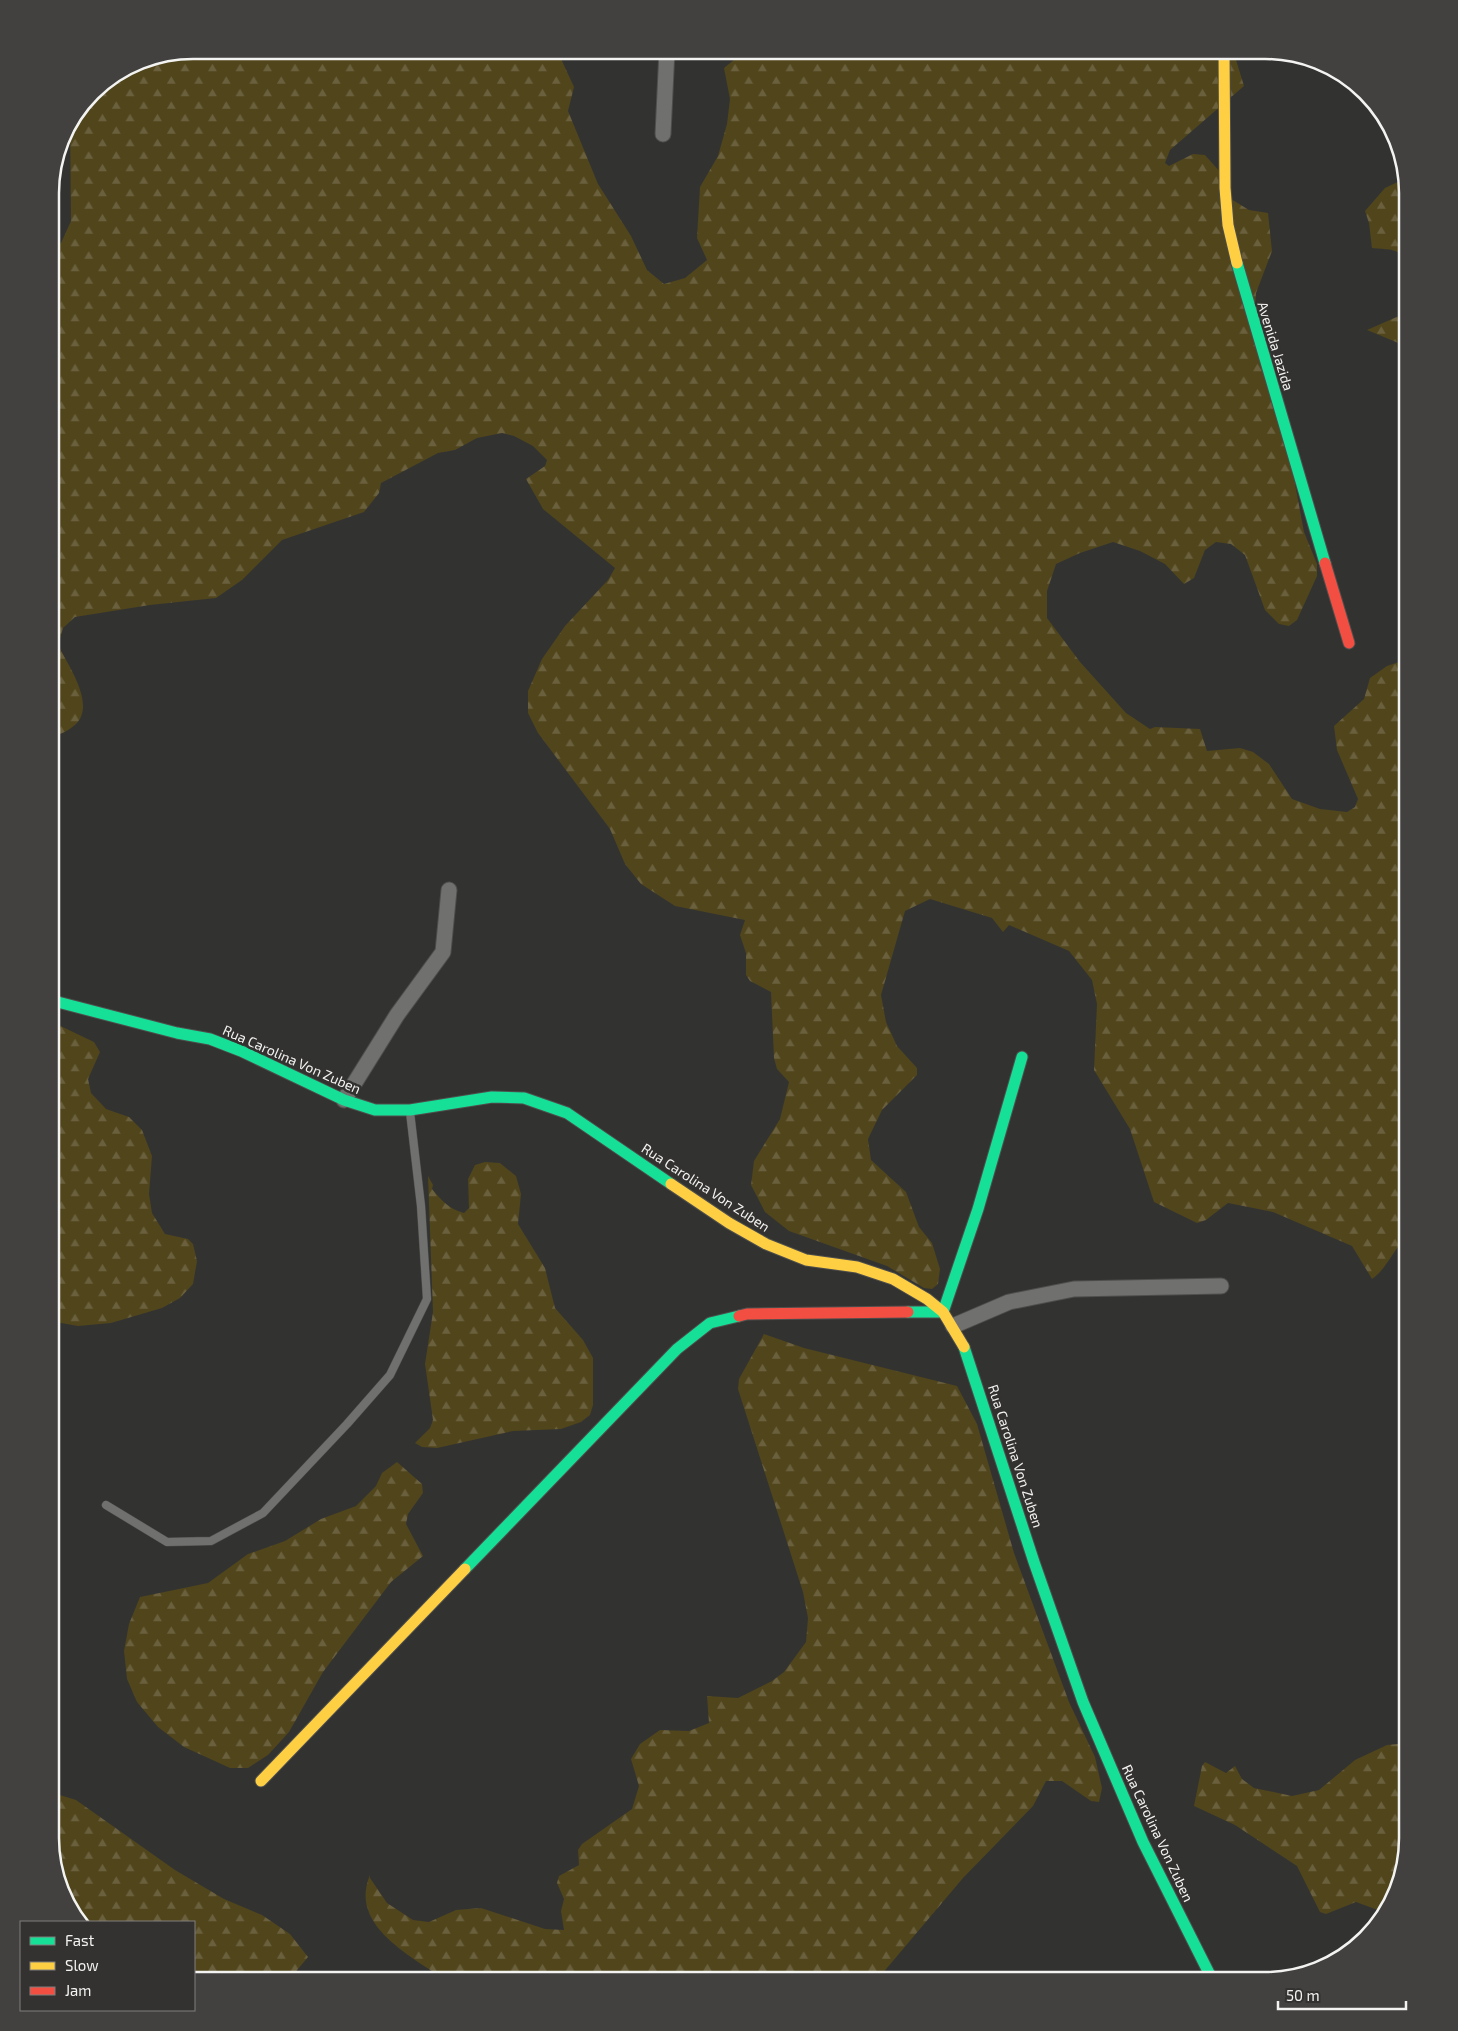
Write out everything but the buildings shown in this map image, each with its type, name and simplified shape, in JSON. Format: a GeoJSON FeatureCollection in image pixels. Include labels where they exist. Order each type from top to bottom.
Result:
{"type":"FeatureCollection","features":[{"type":"Feature","properties":{"kind":"street"},"geometry":{"type":"LineString","coordinates":[[663,134],[667,59]]}},
{"type":"Feature","properties":{"kind":"street","name":"Avenida Jazida"},"geometry":{"type":"LineString","coordinates":[[1224,59],[1225,188],[1228,225],[1242,284],[1349,643]]}},
{"type":"Feature","properties":{"kind":"street"},"geometry":{"type":"LineString","coordinates":[[344,1100],[397,1015],[443,952],[449,890]]}},
{"type":"Feature","properties":{"kind":"street","name":"Rua Carolina Von Zuben"},"geometry":{"type":"LineString","coordinates":[[59,1002],[178,1033],[210,1039],[241,1051],[344,1100],[375,1110],[410,1110],[492,1097],[524,1098],[566,1113],[729,1223],[766,1244],[806,1260],[857,1267],[893,1279],[927,1299],[943,1312],[967,1352],[1034,1562],[1083,1702],[1143,1842],[1208,1972]]}},
{"type":"Feature","properties":{"kind":"street"},"geometry":{"type":"LineString","coordinates":[[261,1782],[677,1348],[710,1323],[746,1314],[943,1312],[978,1209],[1022,1057]]}},
{"type":"Feature","properties":{"kind":"street"},"geometry":{"type":"LineString","coordinates":[[953,1326],[1009,1302],[1074,1290],[1221,1286]]}},
{"type":"Feature","properties":{"kind":"lane"},"geometry":{"type":"LineString","coordinates":[[106,1505],[167,1542],[211,1541],[263,1513],[347,1424],[390,1375],[427,1299],[421,1206],[410,1110]]}},
{"type":"Feature","properties":{"kind":"green space"},"geometry":{"type":"Polygon","coordinates":[[[562,59],[574,87],[568,111],[598,184],[631,236],[647,270],[664,284],[685,278],[707,260],[697,238],[700,187],[718,156],[727,124],[730,99],[724,68],[735,59],[1236,59],[1244,86],[1170,150],[1165,163],[1169,166],[1193,154],[1205,155],[1221,173],[1231,199],[1249,210],[1268,213],[1272,251],[1256,293],[1254,323],[1293,473],[1304,532],[1317,564],[1317,576],[1297,620],[1289,626],[1279,624],[1265,610],[1245,555],[1231,544],[1216,542],[1205,550],[1194,578],[1184,584],[1165,564],[1140,551],[1113,542],[1080,553],[1056,564],[1047,591],[1047,618],[1080,662],[1126,713],[1150,729],[1155,727],[1200,729],[1207,751],[1240,748],[1253,752],[1269,764],[1292,799],[1320,809],[1347,812],[1355,807],[1358,799],[1337,750],[1334,726],[1364,699],[1370,678],[1387,666],[1399,662],[1399,1246],[1386,1264],[1372,1279],[1352,1246],[1273,1212],[1228,1203],[1206,1220],[1197,1223],[1154,1202],[1130,1129],[1094,1070],[1097,1004],[1092,980],[1069,951],[1009,925],[1003,932],[992,918],[930,899],[905,911],[881,995],[886,1022],[897,1046],[917,1068],[917,1075],[882,1110],[868,1139],[871,1160],[906,1192],[919,1227],[932,1243],[940,1269],[938,1284],[932,1289],[924,1288],[887,1266],[789,1231],[765,1212],[751,1185],[754,1161],[780,1119],[789,1082],[777,1069],[774,1058],[771,992],[750,981],[746,975],[746,953],[740,935],[745,920],[675,906],[641,884],[625,864],[610,829],[538,733],[528,713],[528,691],[542,659],[565,626],[608,580],[615,568],[543,509],[526,479],[545,466],[547,460],[533,446],[514,436],[502,433],[477,438],[455,450],[438,453],[381,483],[379,493],[364,512],[282,540],[242,580],[216,598],[150,605],[75,617],[63,628],[59,642],[59,244],[71,221],[70,140],[86,111],[111,86],[126,77],[158,63],[175,60],[562,59]]]}},
{"type":"Feature","properties":{"kind":"green space"},"geometry":{"type":"Polygon","coordinates":[[[1398,182],[1399,253],[1394,250],[1372,248],[1369,223],[1365,211],[1385,188],[1398,182]]]}},
{"type":"Feature","properties":{"kind":"green space"},"geometry":{"type":"Polygon","coordinates":[[[1399,316],[1399,343],[1367,330],[1399,316]]]}},
{"type":"Feature","properties":{"kind":"green space"},"geometry":{"type":"Polygon","coordinates":[[[59,647],[75,676],[83,700],[83,711],[79,720],[59,734],[59,647]]]}},
{"type":"Feature","properties":{"kind":"green space"},"geometry":{"type":"Polygon","coordinates":[[[59,1025],[94,1042],[100,1052],[88,1079],[91,1093],[106,1109],[129,1117],[142,1130],[152,1156],[149,1194],[152,1213],[165,1234],[188,1239],[193,1244],[197,1261],[193,1284],[180,1298],[162,1308],[111,1323],[78,1326],[59,1323],[59,1025]]]}},
{"type":"Feature","properties":{"kind":"green space"},"geometry":{"type":"Polygon","coordinates":[[[485,1162],[500,1163],[516,1176],[521,1194],[518,1224],[545,1268],[555,1308],[583,1340],[593,1358],[593,1405],[590,1415],[581,1422],[561,1429],[513,1431],[437,1448],[422,1447],[415,1443],[430,1428],[433,1420],[425,1364],[433,1312],[428,1176],[433,1185],[432,1189],[443,1201],[450,1207],[464,1213],[469,1208],[468,1179],[475,1165],[485,1162]]]}},
{"type":"Feature","properties":{"kind":"green space"},"geometry":{"type":"Polygon","coordinates":[[[764,1334],[804,1348],[957,1386],[977,1424],[1014,1553],[1069,1702],[1095,1757],[1102,1788],[1099,1802],[1091,1801],[1062,1781],[1046,1781],[1033,1806],[963,1878],[884,1972],[434,1972],[402,1950],[376,1925],[368,1910],[366,1893],[370,1875],[370,1878],[387,1903],[413,1920],[429,1922],[456,1910],[481,1908],[545,1929],[564,1930],[561,1911],[564,1899],[557,1883],[559,1876],[579,1865],[578,1850],[582,1844],[632,1809],[639,1786],[631,1759],[640,1744],[660,1730],[689,1731],[709,1723],[707,1696],[738,1698],[772,1681],[784,1672],[806,1642],[808,1618],[803,1592],[738,1389],[739,1379],[764,1334]]]}},
{"type":"Feature","properties":{"kind":"green space"},"geometry":{"type":"Polygon","coordinates":[[[397,1462],[422,1484],[423,1493],[408,1514],[406,1524],[423,1556],[391,1582],[323,1672],[289,1732],[268,1755],[248,1768],[230,1768],[184,1747],[158,1727],[137,1702],[127,1679],[124,1651],[129,1624],[140,1597],[208,1583],[248,1554],[285,1541],[321,1519],[356,1506],[376,1486],[382,1473],[397,1462]]]}},
{"type":"Feature","properties":{"kind":"green space"},"geometry":{"type":"Polygon","coordinates":[[[1399,1744],[1399,1838],[1395,1873],[1378,1910],[1356,1902],[1326,1914],[1320,1912],[1297,1866],[1235,1825],[1194,1806],[1202,1766],[1205,1762],[1226,1773],[1235,1766],[1242,1779],[1254,1788],[1292,1796],[1319,1790],[1355,1760],[1387,1745],[1399,1744]]]}},
{"type":"Feature","properties":{"kind":"green space"},"geometry":{"type":"Polygon","coordinates":[[[59,1795],[76,1800],[175,1870],[224,1899],[262,1915],[290,1934],[308,1957],[296,1972],[195,1972],[195,1921],[87,1921],[69,1889],[63,1873],[59,1838],[59,1795]]]}},
{"type":"Feature","properties":{"kind":"traffic: fast"},"geometry":{"type":"LineString","coordinates":[[1237,263],[1325,563]]}},
{"type":"Feature","properties":{"kind":"traffic: fast"},"geometry":{"type":"LineString","coordinates":[[59,1002],[177,1033],[210,1039],[241,1051],[344,1100],[375,1110],[410,1110],[492,1097],[524,1098],[567,1113],[671,1184]]}},
{"type":"Feature","properties":{"kind":"traffic: fast"},"geometry":{"type":"LineString","coordinates":[[908,1312],[943,1312],[978,1209],[1022,1057]]}},
{"type":"Feature","properties":{"kind":"traffic: fast"},"geometry":{"type":"LineString","coordinates":[[465,1569],[677,1349],[710,1323],[739,1316]]}},
{"type":"Feature","properties":{"kind":"traffic: fast"},"geometry":{"type":"LineString","coordinates":[[964,1347],[1034,1562],[1083,1702],[1143,1842],[1208,1972]]}},
{"type":"Feature","properties":{"kind":"traffic: slow"},"geometry":{"type":"LineString","coordinates":[[1224,59],[1225,188],[1228,225],[1237,263]]}},
{"type":"Feature","properties":{"kind":"traffic: slow"},"geometry":{"type":"LineString","coordinates":[[671,1184],[729,1223],[766,1244],[806,1260],[857,1267],[893,1279],[927,1299],[943,1312],[964,1347]]}},
{"type":"Feature","properties":{"kind":"traffic: slow"},"geometry":{"type":"LineString","coordinates":[[261,1781],[465,1569]]}},
{"type":"Feature","properties":{"kind":"traffic: jam"},"geometry":{"type":"LineString","coordinates":[[1325,563],[1349,643]]}},
{"type":"Feature","properties":{"kind":"traffic: jam"},"geometry":{"type":"LineString","coordinates":[[739,1316],[747,1314],[908,1312]]}}]}
